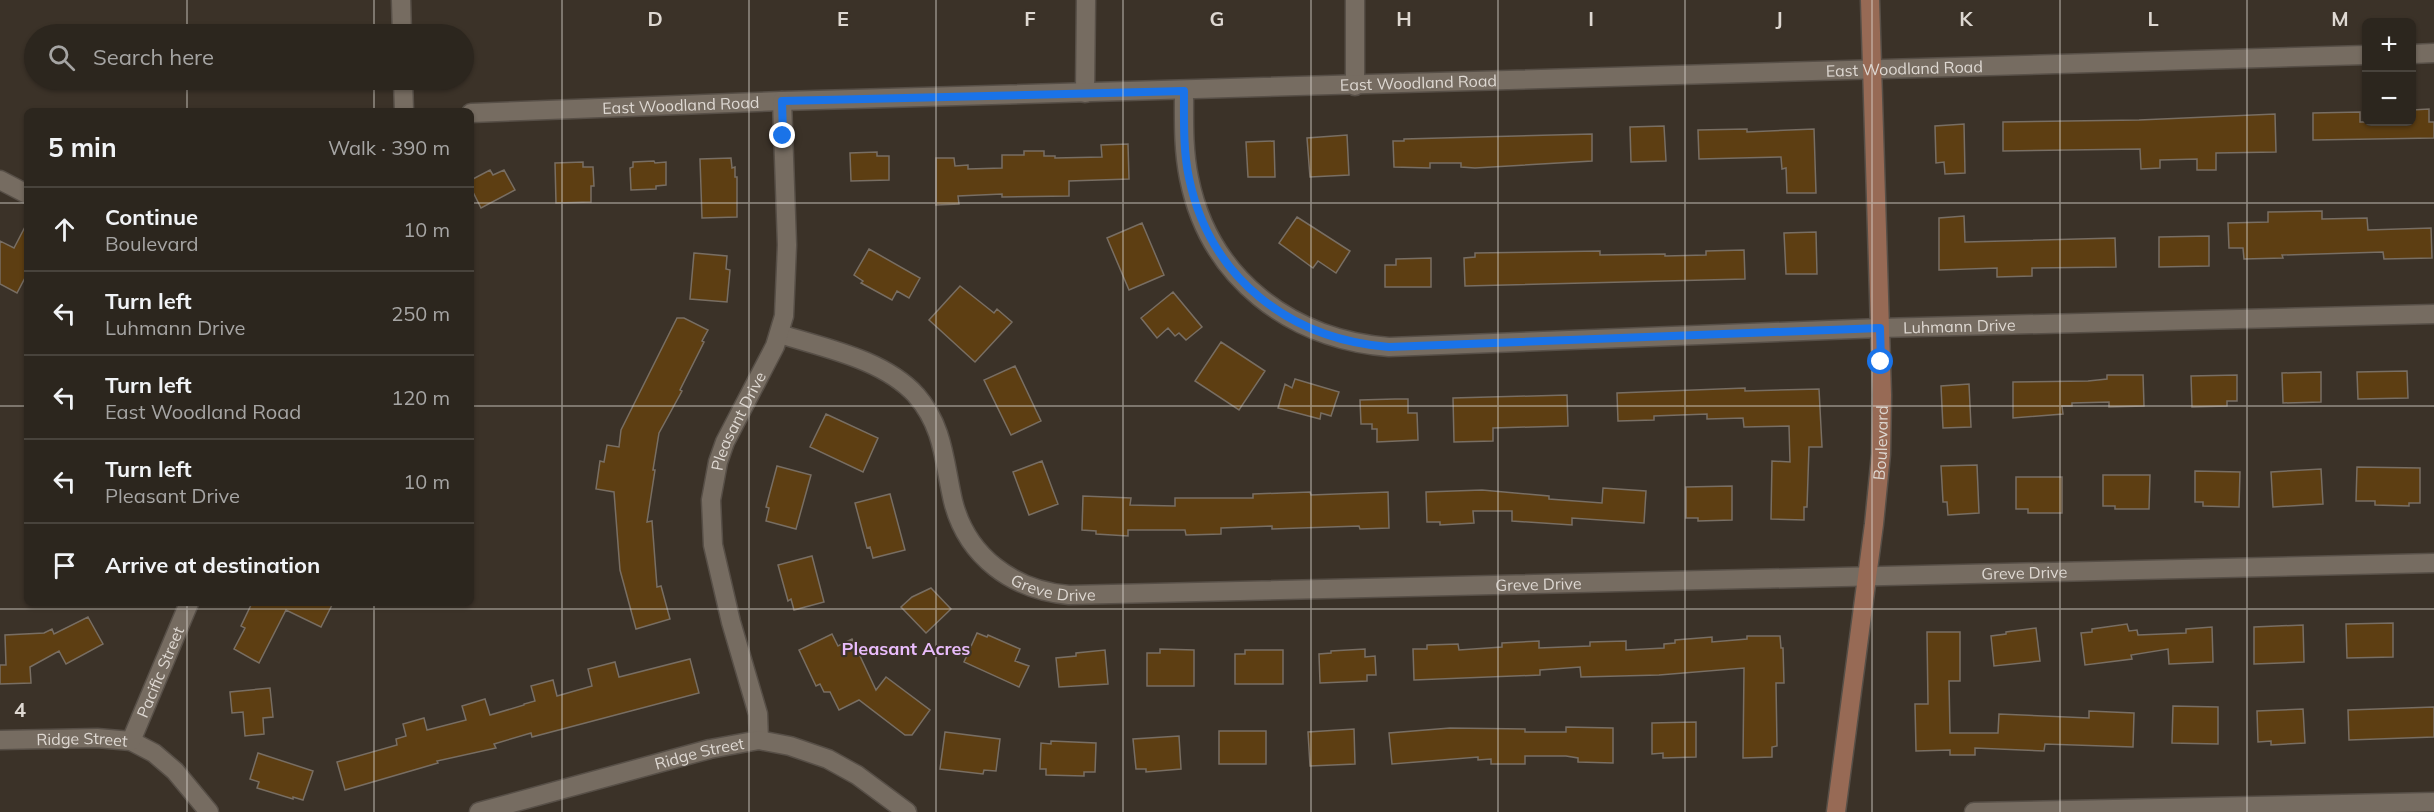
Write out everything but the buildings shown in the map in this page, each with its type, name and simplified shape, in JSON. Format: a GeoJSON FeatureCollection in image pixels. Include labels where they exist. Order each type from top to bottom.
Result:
{"type":"FeatureCollection","features":[{"type":"Feature","properties":{"kind":"street"},"geometry":{"type":"LineString","coordinates":[[400,0],[401,24]]}},
{"type":"Feature","properties":{"kind":"street"},"geometry":{"type":"LineString","coordinates":[[1085,93],[1086,0]]}},
{"type":"Feature","properties":{"kind":"street"},"geometry":{"type":"LineString","coordinates":[[1355,0],[1355,86]]}},
{"type":"Feature","properties":{"kind":"street","name":"Boulevard"},"geometry":{"type":"LineString","coordinates":[[1836,812],[1868,576],[1881,454],[1880,328],[1870,0]]}},
{"type":"Feature","properties":{"kind":"street"},"geometry":{"type":"LineString","coordinates":[[2416,54],[2434,53]]}},
{"type":"Feature","properties":{"kind":"street","name":"East Woodland Road"},"geometry":{"type":"LineString","coordinates":[[474,113],[782,101],[2362,55]]}},
{"type":"Feature","properties":{"kind":"street"},"geometry":{"type":"LineString","coordinates":[[403,90],[404,108]]}},
{"type":"Feature","properties":{"kind":"street","name":"Luhmann Drive"},"geometry":{"type":"LineString","coordinates":[[1184,91],[1188,175],[1196,204],[1214,243],[1235,273],[1262,300],[1303,326],[1361,345],[1389,347],[1880,328],[2434,314]]}},
{"type":"Feature","properties":{"kind":"street","name":"Pleasant Drive"},"geometry":{"type":"LineString","coordinates":[[759,740],[758,714],[731,622],[712,545],[711,500],[716,470],[725,442],[780,334],[786,297],[787,245],[782,101]]}},
{"type":"Feature","properties":{"kind":"street"},"geometry":{"type":"LineString","coordinates":[[0,180],[24,192]]}},
{"type":"Feature","properties":{"kind":"street","name":"Greve Drive"},"geometry":{"type":"LineString","coordinates":[[780,334],[855,358],[906,385],[917,396],[935,423],[947,463],[953,502],[965,533],[981,555],[1000,571],[1023,585],[1045,593],[1081,595],[2434,563]]}},
{"type":"Feature","properties":{"kind":"street","name":"Pacific Street"},"geometry":{"type":"LineString","coordinates":[[131,741],[188,606]]}},
{"type":"Feature","properties":{"kind":"street","name":"Ridge Street"},"geometry":{"type":"LineString","coordinates":[[0,740],[97,738],[131,741],[154,753],[175,771],[209,812]]}},
{"type":"Feature","properties":{"kind":"street","name":"Ridge Street"},"geometry":{"type":"LineString","coordinates":[[479,812],[513,808],[710,749],[759,740],[790,746],[828,759],[857,775],[907,812]]}},
{"type":"Feature","properties":{"kind":"street"},"geometry":{"type":"LineString","coordinates":[[1974,812],[2434,802]]}},
{"type":"Feature","properties":{"kind":"district","name":"Pleasant Acres"},"geometry":{"type":"Point","coordinates":[906,649]}},
{"type":"Feature","properties":{"kind":"route"},"geometry":{"type":"LineString","coordinates":[[783,136],[782,101],[1184,91],[1188,175],[1196,204],[1214,243],[1235,273],[1262,300],[1303,326],[1361,345],[1389,347],[1880,328],[1881,362]]}}]}
